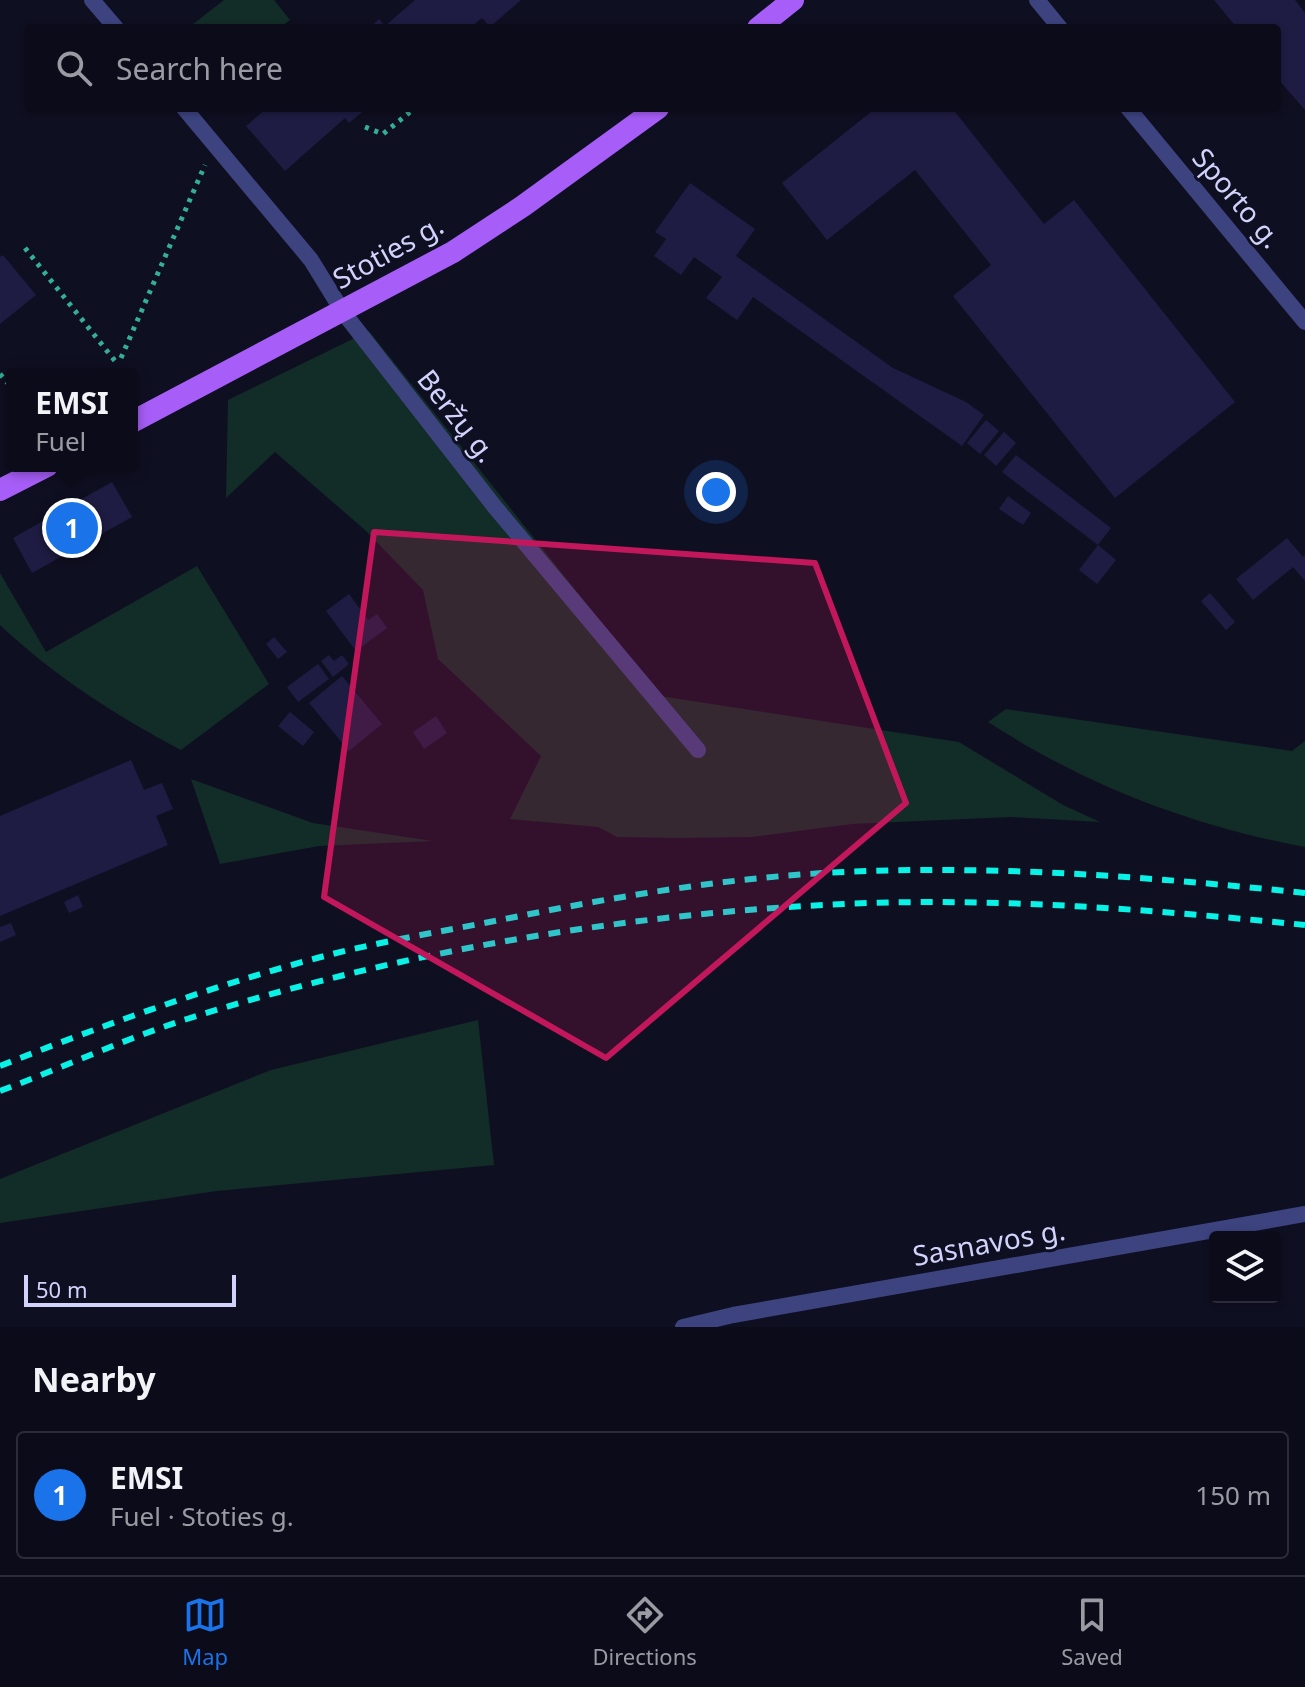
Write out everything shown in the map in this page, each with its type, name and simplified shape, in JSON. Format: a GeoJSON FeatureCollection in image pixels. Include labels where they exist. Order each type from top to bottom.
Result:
{"type":"FeatureCollection","features":[{"type":"Feature","properties":{"kind":"main road"},"geometry":{"type":"LineString","coordinates":[[762,24],[793,0]]}},
{"type":"Feature","properties":{"kind":"main road","name":"Stoties g."},"geometry":{"type":"LineString","coordinates":[[138,419],[453,252],[533,199],[653,112]]}},
{"type":"Feature","properties":{"kind":"main road"},"geometry":{"type":"LineString","coordinates":[[0,490],[35,472]]}},
{"type":"Feature","properties":{"kind":"street"},"geometry":{"type":"LineString","coordinates":[[92,0],[113,24]]}},
{"type":"Feature","properties":{"kind":"street"},"geometry":{"type":"LineString","coordinates":[[760,24],[775,0]]}},
{"type":"Feature","properties":{"kind":"street"},"geometry":{"type":"LineString","coordinates":[[1041,3],[1057,24]]}},
{"type":"Feature","properties":{"kind":"street","name":"Beržų g."},"geometry":{"type":"LineString","coordinates":[[187,112],[311,260],[343,312],[494,506],[698,750]]}},
{"type":"Feature","properties":{"kind":"street","name":"Sporto g."},"geometry":{"type":"LineString","coordinates":[[1131,112],[1305,322]]}},
{"type":"Feature","properties":{"kind":"street","name":"Sasnavos g."},"geometry":{"type":"LineString","coordinates":[[683,1327],[733,1315],[1305,1214]]}},
{"type":"Feature","properties":{"kind":"path"},"geometry":{"type":"LineString","coordinates":[[365,127],[383,134],[410,112]]}},
{"type":"Feature","properties":{"kind":"path"},"geometry":{"type":"LineString","coordinates":[[25,248],[118,360],[215,144]]}},
{"type":"Feature","properties":{"kind":"highlighted area"},"geometry":{"type":"Polygon","coordinates":[[[374,532],[815,563],[906,803],[606,1058],[324,897],[374,532]]]}},
{"type":"Feature","properties":{"kind":"green space"},"geometry":{"type":"Polygon","coordinates":[[[224,0],[274,0],[290,20],[284,24],[193,24],[224,0]]]}},
{"type":"Feature","properties":{"kind":"green space"},"geometry":{"type":"Polygon","coordinates":[[[369,331],[660,696],[959,742],[1063,805],[1100,822],[1011,817],[852,824],[752,837],[678,838],[617,837],[598,827],[510,819],[541,756],[438,659],[423,590],[365,530],[275,452],[226,498],[228,400],[369,331]]]}},
{"type":"Feature","properties":{"kind":"green space"},"geometry":{"type":"Polygon","coordinates":[[[197,566],[269,684],[181,750],[86,694],[0,625],[0,573],[46,652],[197,566]]]}},
{"type":"Feature","properties":{"kind":"green space"},"geometry":{"type":"Polygon","coordinates":[[[1006,709],[1292,751],[1305,741],[1305,847],[1180,815],[1101,784],[988,722],[1006,709]]]}},
{"type":"Feature","properties":{"kind":"green space"},"geometry":{"type":"Polygon","coordinates":[[[191,779],[313,823],[433,841],[319,846],[220,864],[191,779]]]}},
{"type":"Feature","properties":{"kind":"green space"},"geometry":{"type":"Polygon","coordinates":[[[478,1020],[494,1165],[217,1191],[0,1223],[0,1179],[271,1070],[478,1020]]]}},
{"type":"Feature","properties":{"kind":"building"},"geometry":{"type":"Polygon","coordinates":[[[415,0],[521,0],[493,24],[487,24],[482,18],[475,24],[387,24],[415,0]]]}},
{"type":"Feature","properties":{"kind":"building"},"geometry":{"type":"Polygon","coordinates":[[[1214,0],[1295,0],[1305,13],[1305,110],[1281,83],[1281,24],[1234,24],[1214,0]]]}},
{"type":"Feature","properties":{"kind":"building"},"geometry":{"type":"Polygon","coordinates":[[[262,112],[362,112],[349,123],[345,118],[285,171],[246,126],[262,112]]]}},
{"type":"Feature","properties":{"kind":"building"},"geometry":{"type":"Polygon","coordinates":[[[871,112],[955,112],[1044,224],[1074,200],[1235,402],[1115,498],[953,296],[991,265],[915,170],[827,240],[782,183],[871,112]]]}},
{"type":"Feature","properties":{"kind":"building"},"geometry":{"type":"Polygon","coordinates":[[[690,183],[755,229],[736,256],[893,368],[966,402],[984,415],[962,446],[753,297],[737,320],[706,298],[722,277],[694,257],[681,275],[654,256],[666,239],[655,232],[690,183]]]}},
{"type":"Feature","properties":{"kind":"building"},"geometry":{"type":"Polygon","coordinates":[[[3,255],[36,295],[0,324],[0,257],[3,255]]]}},
{"type":"Feature","properties":{"kind":"building"},"geometry":{"type":"Polygon","coordinates":[[[986,420],[999,431],[980,454],[967,443],[986,420]]]}},
{"type":"Feature","properties":{"kind":"building"},"geometry":{"type":"Polygon","coordinates":[[[1004,432],[1016,443],[996,466],[984,455],[1004,432]]]}},
{"type":"Feature","properties":{"kind":"building"},"geometry":{"type":"Polygon","coordinates":[[[1016,455],[1111,528],[1098,545],[1002,472],[1016,455]]]}},
{"type":"Feature","properties":{"kind":"building"},"geometry":{"type":"Polygon","coordinates":[[[112,482],[132,517],[32,573],[13,538],[112,482]]]}},
{"type":"Feature","properties":{"kind":"building"},"geometry":{"type":"Polygon","coordinates":[[[1008,496],[1031,513],[1023,525],[999,509],[1008,496]]]}},
{"type":"Feature","properties":{"kind":"building"},"geometry":{"type":"Polygon","coordinates":[[[1287,538],[1303,557],[1305,555],[1305,581],[1293,567],[1253,600],[1236,579],[1287,538]]]}},
{"type":"Feature","properties":{"kind":"building"},"geometry":{"type":"Polygon","coordinates":[[[1098,545],[1116,560],[1097,584],[1079,570],[1098,545]]]}},
{"type":"Feature","properties":{"kind":"building"},"geometry":{"type":"Polygon","coordinates":[[[1210,593],[1235,622],[1226,630],[1201,601],[1210,593]]]}},
{"type":"Feature","properties":{"kind":"building"},"geometry":{"type":"Polygon","coordinates":[[[349,594],[368,620],[377,614],[387,628],[356,651],[326,611],[349,594]]]}},
{"type":"Feature","properties":{"kind":"building"},"geometry":{"type":"Polygon","coordinates":[[[274,637],[287,652],[278,659],[266,644],[274,637]]]}},
{"type":"Feature","properties":{"kind":"building"},"geometry":{"type":"Polygon","coordinates":[[[329,655],[334,661],[342,655],[349,664],[333,677],[321,661],[329,655]]]}},
{"type":"Feature","properties":{"kind":"building"},"geometry":{"type":"Polygon","coordinates":[[[318,664],[329,679],[298,702],[287,687],[318,664]]]}},
{"type":"Feature","properties":{"kind":"building"},"geometry":{"type":"Polygon","coordinates":[[[342,676],[382,724],[349,751],[309,703],[342,676]]]}},
{"type":"Feature","properties":{"kind":"building"},"geometry":{"type":"Polygon","coordinates":[[[290,712],[314,732],[303,746],[278,726],[290,712]]]}},
{"type":"Feature","properties":{"kind":"building"},"geometry":{"type":"Polygon","coordinates":[[[436,716],[447,733],[424,749],[413,732],[436,716]]]}},
{"type":"Feature","properties":{"kind":"building"},"geometry":{"type":"Polygon","coordinates":[[[131,760],[144,790],[162,783],[173,809],[156,816],[168,845],[0,916],[0,816],[131,760]]]}},
{"type":"Feature","properties":{"kind":"building"},"geometry":{"type":"Polygon","coordinates":[[[78,895],[83,907],[69,913],[64,902],[78,895]]]}},
{"type":"Feature","properties":{"kind":"building"},"geometry":{"type":"Polygon","coordinates":[[[11,923],[16,935],[0,942],[0,927],[11,923]]]}},
{"type":"Feature","properties":{"kind":"railway"},"geometry":{"type":"LineString","coordinates":[[0,1066],[157,1008],[317,958],[585,904],[714,883],[844,872],[960,870],[1133,877],[1305,893]]}},
{"type":"Feature","properties":{"kind":"railway"},"geometry":{"type":"LineString","coordinates":[[0,1091],[163,1027],[343,975],[502,942],[663,918],[824,905],[944,902],[1125,909],[1305,925]]}},
{"type":"Feature","properties":{"kind":"place","name":"EMSI"},"geometry":{"type":"Point","coordinates":[72,528]}}]}
